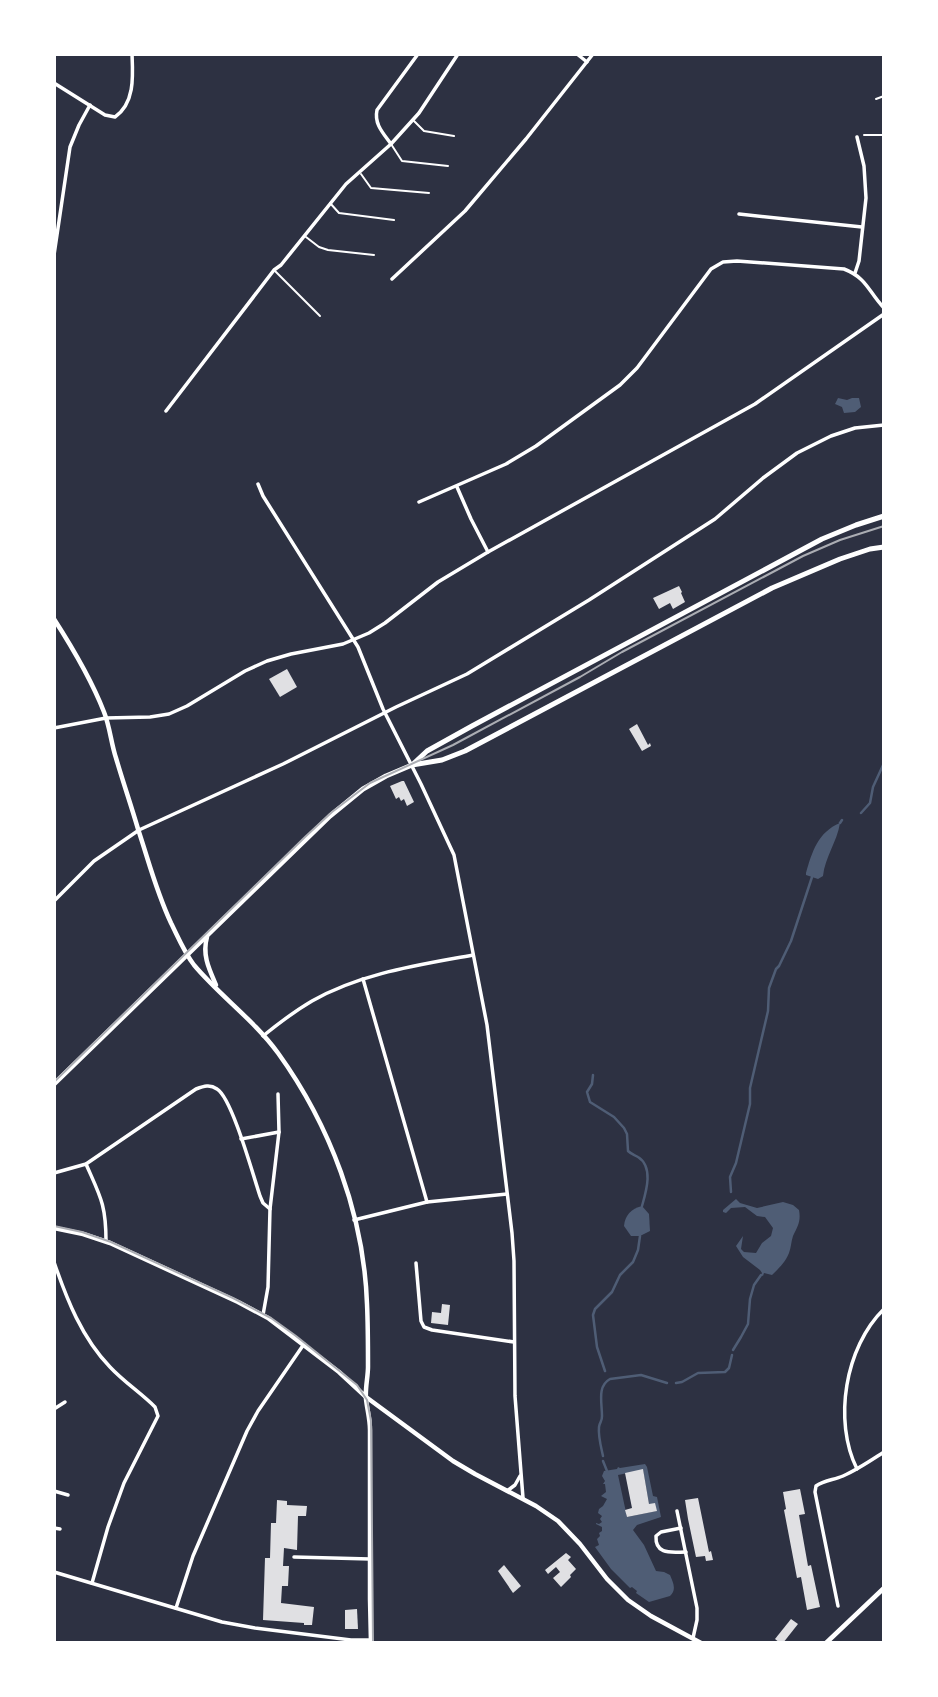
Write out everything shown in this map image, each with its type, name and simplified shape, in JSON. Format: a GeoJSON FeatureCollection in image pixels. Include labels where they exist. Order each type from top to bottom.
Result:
{"type":"FeatureCollection","features":[{"type":"Feature","properties":{"kind":"main road"},"geometry":{"type":"LineString","coordinates":[[412,765],[427,751],[472,726],[822,539],[884,516]]}},
{"type":"Feature","properties":{"kind":"main road"},"geometry":{"type":"LineString","coordinates":[[54,1084],[341,806],[372,783],[412,765],[442,760],[465,751],[772,588],[825,565],[884,545]]}},
{"type":"Feature","properties":{"kind":"street"},"geometry":{"type":"LineString","coordinates":[[54,83],[110,117],[116,117],[121,113],[131,93],[132,54]]}},
{"type":"Feature","properties":{"kind":"street"},"geometry":{"type":"LineString","coordinates":[[391,144],[377,123],[377,110],[418,54]]}},
{"type":"Feature","properties":{"kind":"street"},"geometry":{"type":"LineString","coordinates":[[166,411],[330,202],[413,120],[435,92],[458,54]]}},
{"type":"Feature","properties":{"kind":"street"},"geometry":{"type":"LineString","coordinates":[[577,54],[587,62]]}},
{"type":"Feature","properties":{"kind":"street"},"geometry":{"type":"LineString","coordinates":[[392,279],[465,211],[593,54]]}},
{"type":"Feature","properties":{"kind":"street"},"geometry":{"type":"LineString","coordinates":[[54,255],[71,147],[90,105]]}},
{"type":"Feature","properties":{"kind":"street"},"geometry":{"type":"LineString","coordinates":[[855,273],[859,261],[865,190],[864,166],[857,137]]}},
{"type":"Feature","properties":{"kind":"street"},"geometry":{"type":"LineString","coordinates":[[738,214],[862,227]]}},
{"type":"Feature","properties":{"kind":"street"},"geometry":{"type":"LineString","coordinates":[[419,502],[506,464],[536,446],[620,385],[637,368],[710,269],[717,264],[737,261],[844,268],[862,278],[884,308]]}},
{"type":"Feature","properties":{"kind":"street"},"geometry":{"type":"LineString","coordinates":[[54,728],[106,718],[150,717],[169,713],[187,706],[267,661],[332,647],[385,624],[438,582],[488,552],[755,404],[884,314]]}},
{"type":"Feature","properties":{"kind":"street"},"geometry":{"type":"LineString","coordinates":[[54,901],[94,861],[139,830],[283,765],[467,674],[715,519],[766,475],[803,449],[855,428],[884,425]]}},
{"type":"Feature","properties":{"kind":"street"},"geometry":{"type":"LineString","coordinates":[[258,484],[353,639],[385,713],[455,858],[487,1025],[514,1251],[516,1422],[523,1499]]}},
{"type":"Feature","properties":{"kind":"street"},"geometry":{"type":"LineString","coordinates":[[457,487],[488,552]]}},
{"type":"Feature","properties":{"kind":"street"},"geometry":{"type":"LineString","coordinates":[[54,619],[106,718],[157,890],[172,926],[196,967],[264,1036],[293,1075],[318,1119],[341,1175],[355,1220],[366,1296],[366,1397],[370,1421],[371,1641],[346,1641],[222,1622],[54,1572]]}},
{"type":"Feature","properties":{"kind":"street"},"geometry":{"type":"LineString","coordinates":[[208,935],[205,946],[206,960],[223,994]]}},
{"type":"Feature","properties":{"kind":"street"},"geometry":{"type":"LineString","coordinates":[[264,1036],[313,1000],[343,986],[387,972],[473,955]]}},
{"type":"Feature","properties":{"kind":"street"},"geometry":{"type":"LineString","coordinates":[[363,979],[427,1202]]}},
{"type":"Feature","properties":{"kind":"street"},"geometry":{"type":"LineString","coordinates":[[54,1173],[86,1164],[196,1089],[206,1085],[216,1088],[224,1096],[262,1200],[270,1209]]}},
{"type":"Feature","properties":{"kind":"street"},"geometry":{"type":"LineString","coordinates":[[263,1315],[268,1287],[270,1209],[279,1132],[278,1094]]}},
{"type":"Feature","properties":{"kind":"street"},"geometry":{"type":"LineString","coordinates":[[241,1139],[279,1132]]}},
{"type":"Feature","properties":{"kind":"street"},"geometry":{"type":"LineString","coordinates":[[86,1164],[103,1201],[106,1241]]}},
{"type":"Feature","properties":{"kind":"street"},"geometry":{"type":"LineString","coordinates":[[355,1220],[427,1202],[507,1194]]}},
{"type":"Feature","properties":{"kind":"street"},"geometry":{"type":"LineString","coordinates":[[54,1227],[106,1241],[263,1315],[304,1344],[366,1397],[453,1461],[544,1511],[563,1525],[607,1579],[633,1604],[701,1643]]}},
{"type":"Feature","properties":{"kind":"street"},"geometry":{"type":"LineString","coordinates":[[54,1262],[72,1309],[96,1350],[119,1376],[153,1404],[158,1416],[124,1483],[92,1583]]}},
{"type":"Feature","properties":{"kind":"street"},"geometry":{"type":"LineString","coordinates":[[416,1263],[421,1321],[424,1327],[514,1342]]}},
{"type":"Feature","properties":{"kind":"street"},"geometry":{"type":"LineString","coordinates":[[857,1469],[846,1426],[846,1388],[856,1350],[869,1327],[884,1309]]}},
{"type":"Feature","properties":{"kind":"street"},"geometry":{"type":"LineString","coordinates":[[176,1608],[193,1556],[247,1431],[304,1344]]}},
{"type":"Feature","properties":{"kind":"street"},"geometry":{"type":"LineString","coordinates":[[54,1409],[65,1402]]}},
{"type":"Feature","properties":{"kind":"street"},"geometry":{"type":"LineString","coordinates":[[838,1606],[816,1486],[857,1469],[884,1452]]}},
{"type":"Feature","properties":{"kind":"street"},"geometry":{"type":"LineString","coordinates":[[507,1491],[515,1485],[520,1474]]}},
{"type":"Feature","properties":{"kind":"street"},"geometry":{"type":"LineString","coordinates":[[54,1492],[68,1495]]}},
{"type":"Feature","properties":{"kind":"street"},"geometry":{"type":"LineString","coordinates":[[677,1511],[697,1608],[693,1638]]}},
{"type":"Feature","properties":{"kind":"street"},"geometry":{"type":"LineString","coordinates":[[54,1528],[60,1529]]}},
{"type":"Feature","properties":{"kind":"street"},"geometry":{"type":"LineString","coordinates":[[681,1528],[660,1533],[656,1536],[656,1542],[666,1552],[686,1552]]}},
{"type":"Feature","properties":{"kind":"street"},"geometry":{"type":"LineString","coordinates":[[294,1557],[370,1559]]}},
{"type":"Feature","properties":{"kind":"street"},"geometry":{"type":"LineString","coordinates":[[826,1643],[884,1588]]}},
{"type":"Feature","properties":{"kind":"lane"},"geometry":{"type":"LineString","coordinates":[[876,99],[884,96]]}},
{"type":"Feature","properties":{"kind":"lane"},"geometry":{"type":"LineString","coordinates":[[413,120],[424,131],[454,136]]}},
{"type":"Feature","properties":{"kind":"lane"},"geometry":{"type":"LineString","coordinates":[[391,144],[402,161],[448,166]]}},
{"type":"Feature","properties":{"kind":"lane"},"geometry":{"type":"LineString","coordinates":[[359,172],[371,188],[429,193]]}},
{"type":"Feature","properties":{"kind":"lane"},"geometry":{"type":"LineString","coordinates":[[330,202],[340,213],[394,220]]}},
{"type":"Feature","properties":{"kind":"lane"},"geometry":{"type":"LineString","coordinates":[[304,236],[319,247],[374,255]]}},
{"type":"Feature","properties":{"kind":"lane"},"geometry":{"type":"LineString","coordinates":[[274,270],[320,316]]}},
{"type":"Feature","properties":{"kind":"path"},"geometry":{"type":"LineString","coordinates":[[857,137],[884,135]]}},
{"type":"Feature","properties":{"kind":"water"},"geometry":{"type":"Polygon","coordinates":[[[838,398],[859,398],[861,407],[855,412],[844,413],[842,407],[835,404],[838,398]]]}},
{"type":"Feature","properties":{"kind":"water"},"geometry":{"type":"Polygon","coordinates":[[[840,823],[823,876],[818,879],[806,875],[817,843],[826,832],[840,823]]]}},
{"type":"Feature","properties":{"kind":"water"},"geometry":{"type":"Polygon","coordinates":[[[736,1199],[740,1203],[757,1208],[783,1202],[799,1210],[799,1223],[789,1253],[784,1263],[772,1275],[761,1275],[760,1270],[743,1257],[736,1246],[743,1236],[741,1249],[744,1252],[756,1253],[762,1243],[771,1236],[773,1228],[765,1217],[757,1216],[745,1207],[731,1208],[726,1213],[723,1212],[736,1199]]]}},
{"type":"Feature","properties":{"kind":"water"},"geometry":{"type":"Polygon","coordinates":[[[642,1206],[649,1214],[650,1231],[640,1236],[631,1236],[624,1226],[627,1216],[642,1206]]]}},
{"type":"Feature","properties":{"kind":"water"},"geometry":{"type":"Polygon","coordinates":[[[645,1464],[647,1467],[661,1517],[637,1525],[633,1530],[644,1545],[656,1571],[670,1575],[674,1589],[670,1596],[649,1602],[611,1569],[595,1547],[599,1545],[597,1539],[602,1531],[602,1527],[596,1524],[602,1522],[599,1509],[607,1499],[601,1496],[606,1492],[602,1476],[604,1471],[645,1464]],[[643,1470],[618,1475],[627,1517],[656,1511],[649,1504],[643,1470]]]}},
{"type":"Feature","properties":{"kind":"building"},"geometry":{"type":"Polygon","coordinates":[[[679,586],[685,602],[673,609],[670,603],[659,609],[653,598],[679,586]]]}},
{"type":"Feature","properties":{"kind":"building"},"geometry":{"type":"Polygon","coordinates":[[[287,669],[297,687],[280,697],[269,679],[287,669]]]}},
{"type":"Feature","properties":{"kind":"building"},"geometry":{"type":"Polygon","coordinates":[[[637,724],[651,746],[642,751],[629,729],[637,724]]]}},
{"type":"Feature","properties":{"kind":"building"},"geometry":{"type":"Polygon","coordinates":[[[402,781],[414,802],[407,806],[404,799],[396,799],[390,786],[402,781]]]}},
{"type":"Feature","properties":{"kind":"building"},"geometry":{"type":"Polygon","coordinates":[[[442,1304],[450,1305],[448,1325],[431,1323],[432,1312],[441,1313],[442,1304]]]}},
{"type":"Feature","properties":{"kind":"building"},"geometry":{"type":"Polygon","coordinates":[[[643,1469],[649,1504],[655,1503],[657,1511],[627,1517],[625,1510],[632,1508],[625,1473],[643,1469]]]}},
{"type":"Feature","properties":{"kind":"building"},"geometry":{"type":"Polygon","coordinates":[[[800,1489],[805,1514],[799,1515],[808,1566],[811,1565],[820,1607],[807,1610],[801,1577],[797,1578],[784,1510],[783,1492],[800,1489]]]}},
{"type":"Feature","properties":{"kind":"building"},"geometry":{"type":"Polygon","coordinates":[[[698,1498],[713,1560],[706,1561],[705,1556],[696,1557],[685,1500],[698,1498]]]}},
{"type":"Feature","properties":{"kind":"building"},"geometry":{"type":"Polygon","coordinates":[[[277,1500],[287,1501],[287,1505],[307,1506],[306,1516],[298,1516],[297,1550],[284,1548],[283,1566],[289,1566],[288,1586],[282,1586],[281,1603],[314,1607],[312,1625],[263,1620],[265,1558],[270,1558],[271,1523],[276,1523],[277,1500]]]}},
{"type":"Feature","properties":{"kind":"building"},"geometry":{"type":"Polygon","coordinates":[[[566,1553],[571,1557],[568,1560],[576,1569],[561,1587],[553,1578],[560,1572],[556,1567],[548,1574],[545,1570],[566,1553]]]}},
{"type":"Feature","properties":{"kind":"building"},"geometry":{"type":"Polygon","coordinates":[[[504,1565],[521,1586],[513,1593],[498,1571],[504,1565]]]}},
{"type":"Feature","properties":{"kind":"building"},"geometry":{"type":"Polygon","coordinates":[[[357,1609],[358,1629],[345,1629],[345,1610],[357,1609]]]}},
{"type":"Feature","properties":{"kind":"building"},"geometry":{"type":"Polygon","coordinates":[[[791,1619],[798,1624],[783,1643],[780,1643],[775,1639],[791,1619]]]}},
{"type":"Feature","properties":{"kind":"waterway"},"geometry":{"type":"LineString","coordinates":[[861,813],[870,803],[873,787],[884,763]]}},
{"type":"Feature","properties":{"kind":"waterway"},"geometry":{"type":"LineString","coordinates":[[731,1192],[730,1177],[750,1104],[750,1088],[768,1011],[769,988],[791,941],[812,877]]}},
{"type":"Feature","properties":{"kind":"waterway"},"geometry":{"type":"LineString","coordinates":[[593,1075],[587,1092],[590,1102],[614,1117],[624,1128],[628,1151],[643,1161],[646,1167],[648,1180],[642,1206]]}},
{"type":"Feature","properties":{"kind":"waterway"},"geometry":{"type":"LineString","coordinates":[[605,1371],[597,1347],[593,1315],[595,1309],[612,1292],[620,1275],[633,1262],[640,1236]]}},
{"type":"Feature","properties":{"kind":"waterway"},"geometry":{"type":"LineString","coordinates":[[733,1350],[748,1324],[750,1299],[754,1285],[761,1275]]}},
{"type":"Feature","properties":{"kind":"waterway"},"geometry":{"type":"LineString","coordinates":[[676,1383],[698,1373],[725,1372],[729,1368],[732,1355]]}},
{"type":"Feature","properties":{"kind":"waterway"},"geometry":{"type":"LineString","coordinates":[[603,1456],[599,1425],[602,1418],[602,1390],[606,1382],[610,1379],[641,1375],[667,1383]]}},
{"type":"Feature","properties":{"kind":"waterway"},"geometry":{"type":"LineString","coordinates":[[603,1461],[607,1471]]}},
{"type":"Feature","properties":{"kind":"tram line"},"geometry":{"type":"LineString","coordinates":[[54,1082],[305,837],[370,783],[453,745],[803,556],[840,540],[884,526]]}},
{"type":"Feature","properties":{"kind":"tram line"},"geometry":{"type":"LineString","coordinates":[[54,1226],[111,1242],[233,1298],[271,1318],[357,1385],[367,1400],[371,1421],[373,1643]]}}]}
